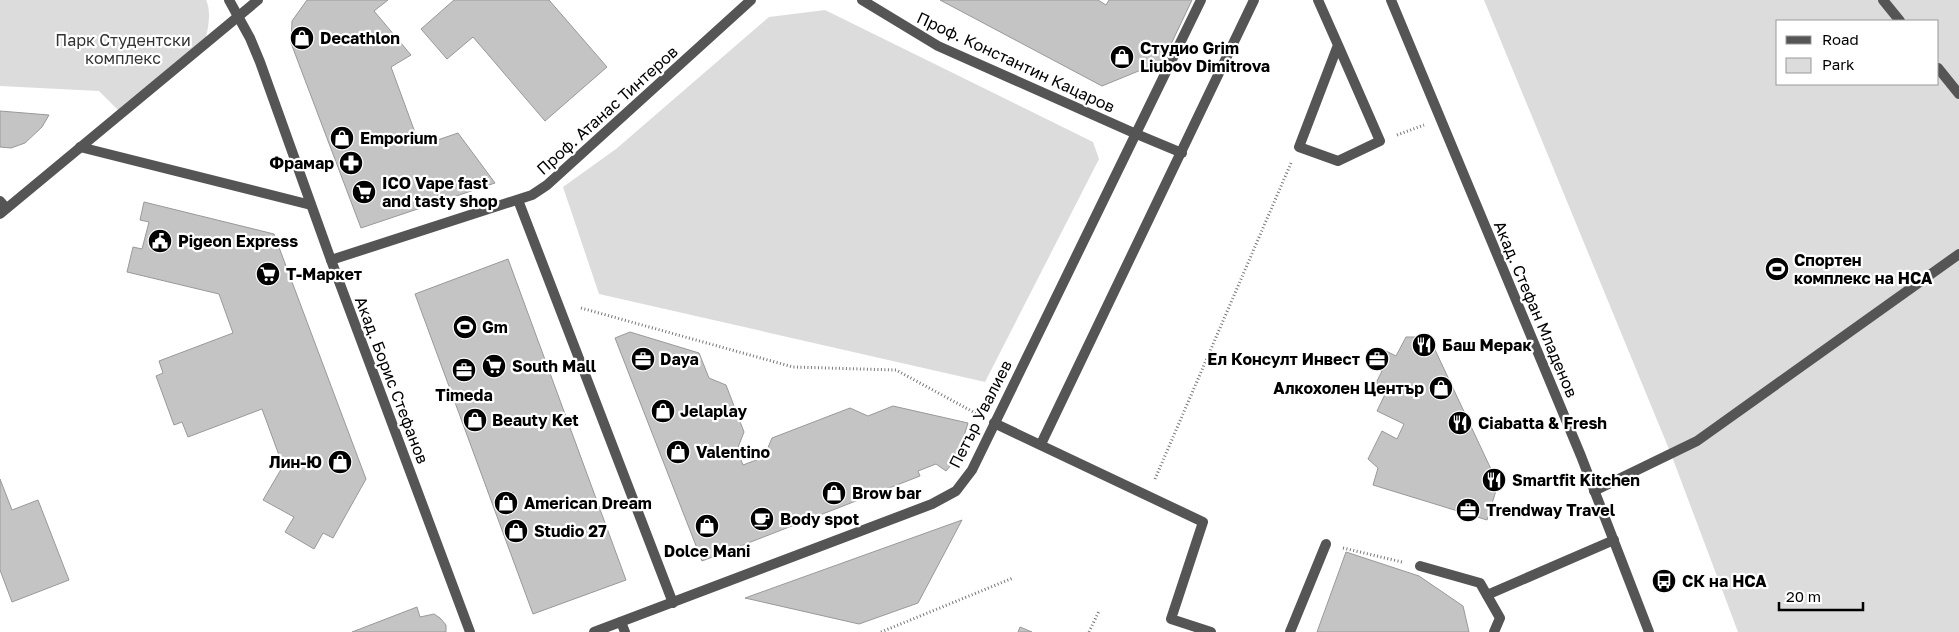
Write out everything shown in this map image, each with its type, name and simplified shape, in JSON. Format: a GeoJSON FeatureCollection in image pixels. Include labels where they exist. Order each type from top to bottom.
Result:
{"type":"FeatureCollection","features":[{"type":"Feature","properties":{"kind":"street","name":"Акад. Борис Стефанов"},"geometry":{"type":"LineString","coordinates":[[229,0],[260,62],[311,206],[470,632]]}},
{"type":"Feature","properties":{"kind":"street"},"geometry":{"type":"LineString","coordinates":[[2,207],[80,147],[258,0]]}},
{"type":"Feature","properties":{"kind":"street","name":"Проф. Атанас Тинтеров"},"geometry":{"type":"LineString","coordinates":[[331,260],[532,195],[547,185],[723,24],[752,0]]}},
{"type":"Feature","properties":{"kind":"street","name":"Проф. Константин Кацаров"},"geometry":{"type":"LineString","coordinates":[[862,0],[938,46],[1182,153]]}},
{"type":"Feature","properties":{"kind":"street","name":"Петър Увалиев"},"geometry":{"type":"LineString","coordinates":[[594,632],[932,504],[956,491],[972,470],[1134,133],[1201,0]]}},
{"type":"Feature","properties":{"kind":"street"},"geometry":{"type":"LineString","coordinates":[[1041,444],[1254,0]]}},
{"type":"Feature","properties":{"kind":"street"},"geometry":{"type":"LineString","coordinates":[[1318,0],[1338,45],[1380,141],[1338,161],[1298,147],[1338,45]]}},
{"type":"Feature","properties":{"kind":"street","name":"Акад. Стефан Младенов"},"geometry":{"type":"LineString","coordinates":[[1392,0],[1614,540],[1649,632]]}},
{"type":"Feature","properties":{"kind":"street"},"geometry":{"type":"LineString","coordinates":[[1883,0],[1899,20]]}},
{"type":"Feature","properties":{"kind":"street"},"geometry":{"type":"LineString","coordinates":[[1939,69],[1959,94]]}},
{"type":"Feature","properties":{"kind":"street"},"geometry":{"type":"LineString","coordinates":[[80,147],[311,206]]}},
{"type":"Feature","properties":{"kind":"street"},"geometry":{"type":"LineString","coordinates":[[518,200],[673,603]]}},
{"type":"Feature","properties":{"kind":"street"},"geometry":{"type":"LineString","coordinates":[[1594,491],[1696,441],[1959,254]]}},
{"type":"Feature","properties":{"kind":"street"},"geometry":{"type":"LineString","coordinates":[[994,423],[1203,522],[1171,619],[1211,632]]}},
{"type":"Feature","properties":{"kind":"street"},"geometry":{"type":"LineString","coordinates":[[1487,595],[1614,540]]}},
{"type":"Feature","properties":{"kind":"street"},"geometry":{"type":"LineString","coordinates":[[1290,632],[1326,544]]}},
{"type":"Feature","properties":{"kind":"street"},"geometry":{"type":"LineString","coordinates":[[1420,566],[1480,583],[1500,618],[1494,632]]}},
{"type":"Feature","properties":{"kind":"street"},"geometry":{"type":"LineString","coordinates":[[621,622],[625,632]]}},
{"type":"Feature","properties":{"kind":"path"},"geometry":{"type":"LineString","coordinates":[[1380,141],[1441,120]]}},
{"type":"Feature","properties":{"kind":"path"},"geometry":{"type":"LineString","coordinates":[[1148,495],[1298,147]]}},
{"type":"Feature","properties":{"kind":"path"},"geometry":{"type":"LineString","coordinates":[[556,301],[793,368],[896,370],[994,423]]}},
{"type":"Feature","properties":{"kind":"path"},"geometry":{"type":"LineString","coordinates":[[1326,544],[1420,566]]}},
{"type":"Feature","properties":{"kind":"path"},"geometry":{"type":"LineString","coordinates":[[881,632],[1013,578]]}},
{"type":"Feature","properties":{"kind":"path"},"geometry":{"type":"LineString","coordinates":[[1090,632],[1099,611]]}},
{"type":"Feature","properties":{"kind":"green space","name":"Парк Студентски комплекс"},"geometry":{"type":"Polygon","coordinates":[[[0,0],[206,0],[209,10],[209,23],[205,41],[199,51],[122,114],[99,91],[0,86],[0,0]]]}},
{"type":"Feature","properties":{"kind":"green space","name":"Спортен комплекс на НСА"},"geometry":{"type":"Polygon","coordinates":[[[1484,0],[1959,0],[1959,632],[1738,632],[1671,454],[1484,0]]]}},
{"type":"Feature","properties":{"kind":"green space"},"geometry":{"type":"Polygon","coordinates":[[[825,10],[1093,142],[1099,159],[985,382],[599,294],[563,187],[616,149],[769,17],[825,10]]]}},
{"type":"Feature","properties":{"kind":"building"},"geometry":{"type":"Polygon","coordinates":[[[307,0],[388,0],[374,11],[411,55],[391,67],[420,146],[458,133],[495,183],[361,228],[291,43],[292,21],[307,0]]]}},
{"type":"Feature","properties":{"kind":"building"},"geometry":{"type":"Polygon","coordinates":[[[454,0],[549,0],[607,67],[545,121],[473,37],[447,59],[421,29],[454,0]]]}},
{"type":"Feature","properties":{"kind":"building"},"geometry":{"type":"Polygon","coordinates":[[[940,0],[1098,0],[1106,5],[1109,0],[1192,0],[1163,61],[1102,86],[940,0]]]}},
{"type":"Feature","properties":{"kind":"building"},"geometry":{"type":"Polygon","coordinates":[[[0,111],[49,115],[42,127],[25,143],[11,148],[0,147],[0,111]]]}},
{"type":"Feature","properties":{"kind":"building"},"geometry":{"type":"Polygon","coordinates":[[[144,202],[274,234],[366,479],[333,538],[323,533],[314,549],[285,532],[294,517],[263,500],[283,466],[262,409],[188,437],[182,422],[174,425],[156,376],[163,373],[159,361],[233,333],[219,294],[127,272],[133,247],[142,249],[149,222],[140,220],[144,202]]]}},
{"type":"Feature","properties":{"kind":"building","name":"South Mall"},"geometry":{"type":"Polygon","coordinates":[[[508,259],[626,580],[533,614],[415,294],[508,259]]]}},
{"type":"Feature","properties":{"kind":"building"},"geometry":{"type":"Polygon","coordinates":[[[630,332],[699,353],[709,378],[726,385],[744,432],[737,450],[743,465],[764,457],[772,438],[850,408],[868,416],[893,406],[968,423],[957,458],[946,471],[936,464],[918,471],[920,476],[702,561],[615,338],[630,332]]]}},
{"type":"Feature","properties":{"kind":"building"},"geometry":{"type":"Polygon","coordinates":[[[1406,337],[1429,337],[1498,484],[1487,520],[1373,485],[1378,468],[1368,459],[1382,431],[1397,439],[1404,424],[1377,411],[1388,388],[1376,383],[1382,371],[1373,367],[1382,349],[1396,356],[1406,337]]]}},
{"type":"Feature","properties":{"kind":"building"},"geometry":{"type":"Polygon","coordinates":[[[0,479],[12,510],[38,500],[69,580],[12,602],[0,570],[0,479]]]}},
{"type":"Feature","properties":{"kind":"building"},"geometry":{"type":"Polygon","coordinates":[[[962,520],[918,603],[859,624],[745,598],[962,520]]]}},
{"type":"Feature","properties":{"kind":"building"},"geometry":{"type":"Polygon","coordinates":[[[1346,552],[1419,576],[1463,606],[1469,632],[1317,632],[1346,552]]]}},
{"type":"Feature","properties":{"kind":"building"},"geometry":{"type":"Polygon","coordinates":[[[417,607],[420,617],[434,614],[440,618],[446,625],[446,632],[352,632],[417,607]]]}},
{"type":"Feature","properties":{"kind":"building"},"geometry":{"type":"Polygon","coordinates":[[[1020,627],[1032,632],[1018,632],[1020,627]]]}},
{"type":"Feature","properties":{"kind":"place","name":"Decathlon"},"geometry":{"type":"Point","coordinates":[302,38]}},
{"type":"Feature","properties":{"kind":"place","name":"Студио Grim Liubov Dimitrova"},"geometry":{"type":"Point","coordinates":[1122,57]}},
{"type":"Feature","properties":{"kind":"place","name":"Emporium"},"geometry":{"type":"Point","coordinates":[342,138]}},
{"type":"Feature","properties":{"kind":"place","name":"Фрамар"},"geometry":{"type":"Point","coordinates":[351,163]}},
{"type":"Feature","properties":{"kind":"place","name":"ICO Vape fast and tasty shop"},"geometry":{"type":"Point","coordinates":[364,192]}},
{"type":"Feature","properties":{"kind":"place","name":"Pigeon Express"},"geometry":{"type":"Point","coordinates":[160,241]}},
{"type":"Feature","properties":{"kind":"place","name":"Спортен комплекс на НСА"},"geometry":{"type":"Point","coordinates":[1777,269]}},
{"type":"Feature","properties":{"kind":"place","name":"Т-Маркет"},"geometry":{"type":"Point","coordinates":[268,274]}},
{"type":"Feature","properties":{"kind":"place","name":"Gm"},"geometry":{"type":"Point","coordinates":[465,327]}},
{"type":"Feature","properties":{"kind":"place","name":"Баш Мерак"},"geometry":{"type":"Point","coordinates":[1424,345]}},
{"type":"Feature","properties":{"kind":"place","name":"Daya"},"geometry":{"type":"Point","coordinates":[643,359]}},
{"type":"Feature","properties":{"kind":"place","name":"Ел Консулт Инвест"},"geometry":{"type":"Point","coordinates":[1377,359]}},
{"type":"Feature","properties":{"kind":"place","name":"South Mall"},"geometry":{"type":"Point","coordinates":[494,366]}},
{"type":"Feature","properties":{"kind":"place","name":"Timeda"},"geometry":{"type":"Point","coordinates":[464,370]}},
{"type":"Feature","properties":{"kind":"place","name":"Алкохолен Център"},"geometry":{"type":"Point","coordinates":[1441,388]}},
{"type":"Feature","properties":{"kind":"place","name":"Jelaplay"},"geometry":{"type":"Point","coordinates":[663,411]}},
{"type":"Feature","properties":{"kind":"place","name":"Beauty Ket"},"geometry":{"type":"Point","coordinates":[475,420]}},
{"type":"Feature","properties":{"kind":"place","name":"Ciabatta & Fresh"},"geometry":{"type":"Point","coordinates":[1460,423]}},
{"type":"Feature","properties":{"kind":"place","name":"Valentino"},"geometry":{"type":"Point","coordinates":[678,452]}},
{"type":"Feature","properties":{"kind":"place","name":"Лин-Ю"},"geometry":{"type":"Point","coordinates":[340,462]}},
{"type":"Feature","properties":{"kind":"place","name":"Smartfit Kitchen"},"geometry":{"type":"Point","coordinates":[1494,480]}},
{"type":"Feature","properties":{"kind":"place","name":"Brow bar"},"geometry":{"type":"Point","coordinates":[834,493]}},
{"type":"Feature","properties":{"kind":"place","name":"American Dream"},"geometry":{"type":"Point","coordinates":[506,503]}},
{"type":"Feature","properties":{"kind":"place","name":"Trendway Travel"},"geometry":{"type":"Point","coordinates":[1468,510]}},
{"type":"Feature","properties":{"kind":"place","name":"Body spot"},"geometry":{"type":"Point","coordinates":[762,519]}},
{"type":"Feature","properties":{"kind":"place","name":"Dolce Mani"},"geometry":{"type":"Point","coordinates":[707,526]}},
{"type":"Feature","properties":{"kind":"place","name":"Studio 27"},"geometry":{"type":"Point","coordinates":[516,531]}},
{"type":"Feature","properties":{"kind":"place","name":"СК на НСА"},"geometry":{"type":"Point","coordinates":[1664,581]}}]}
